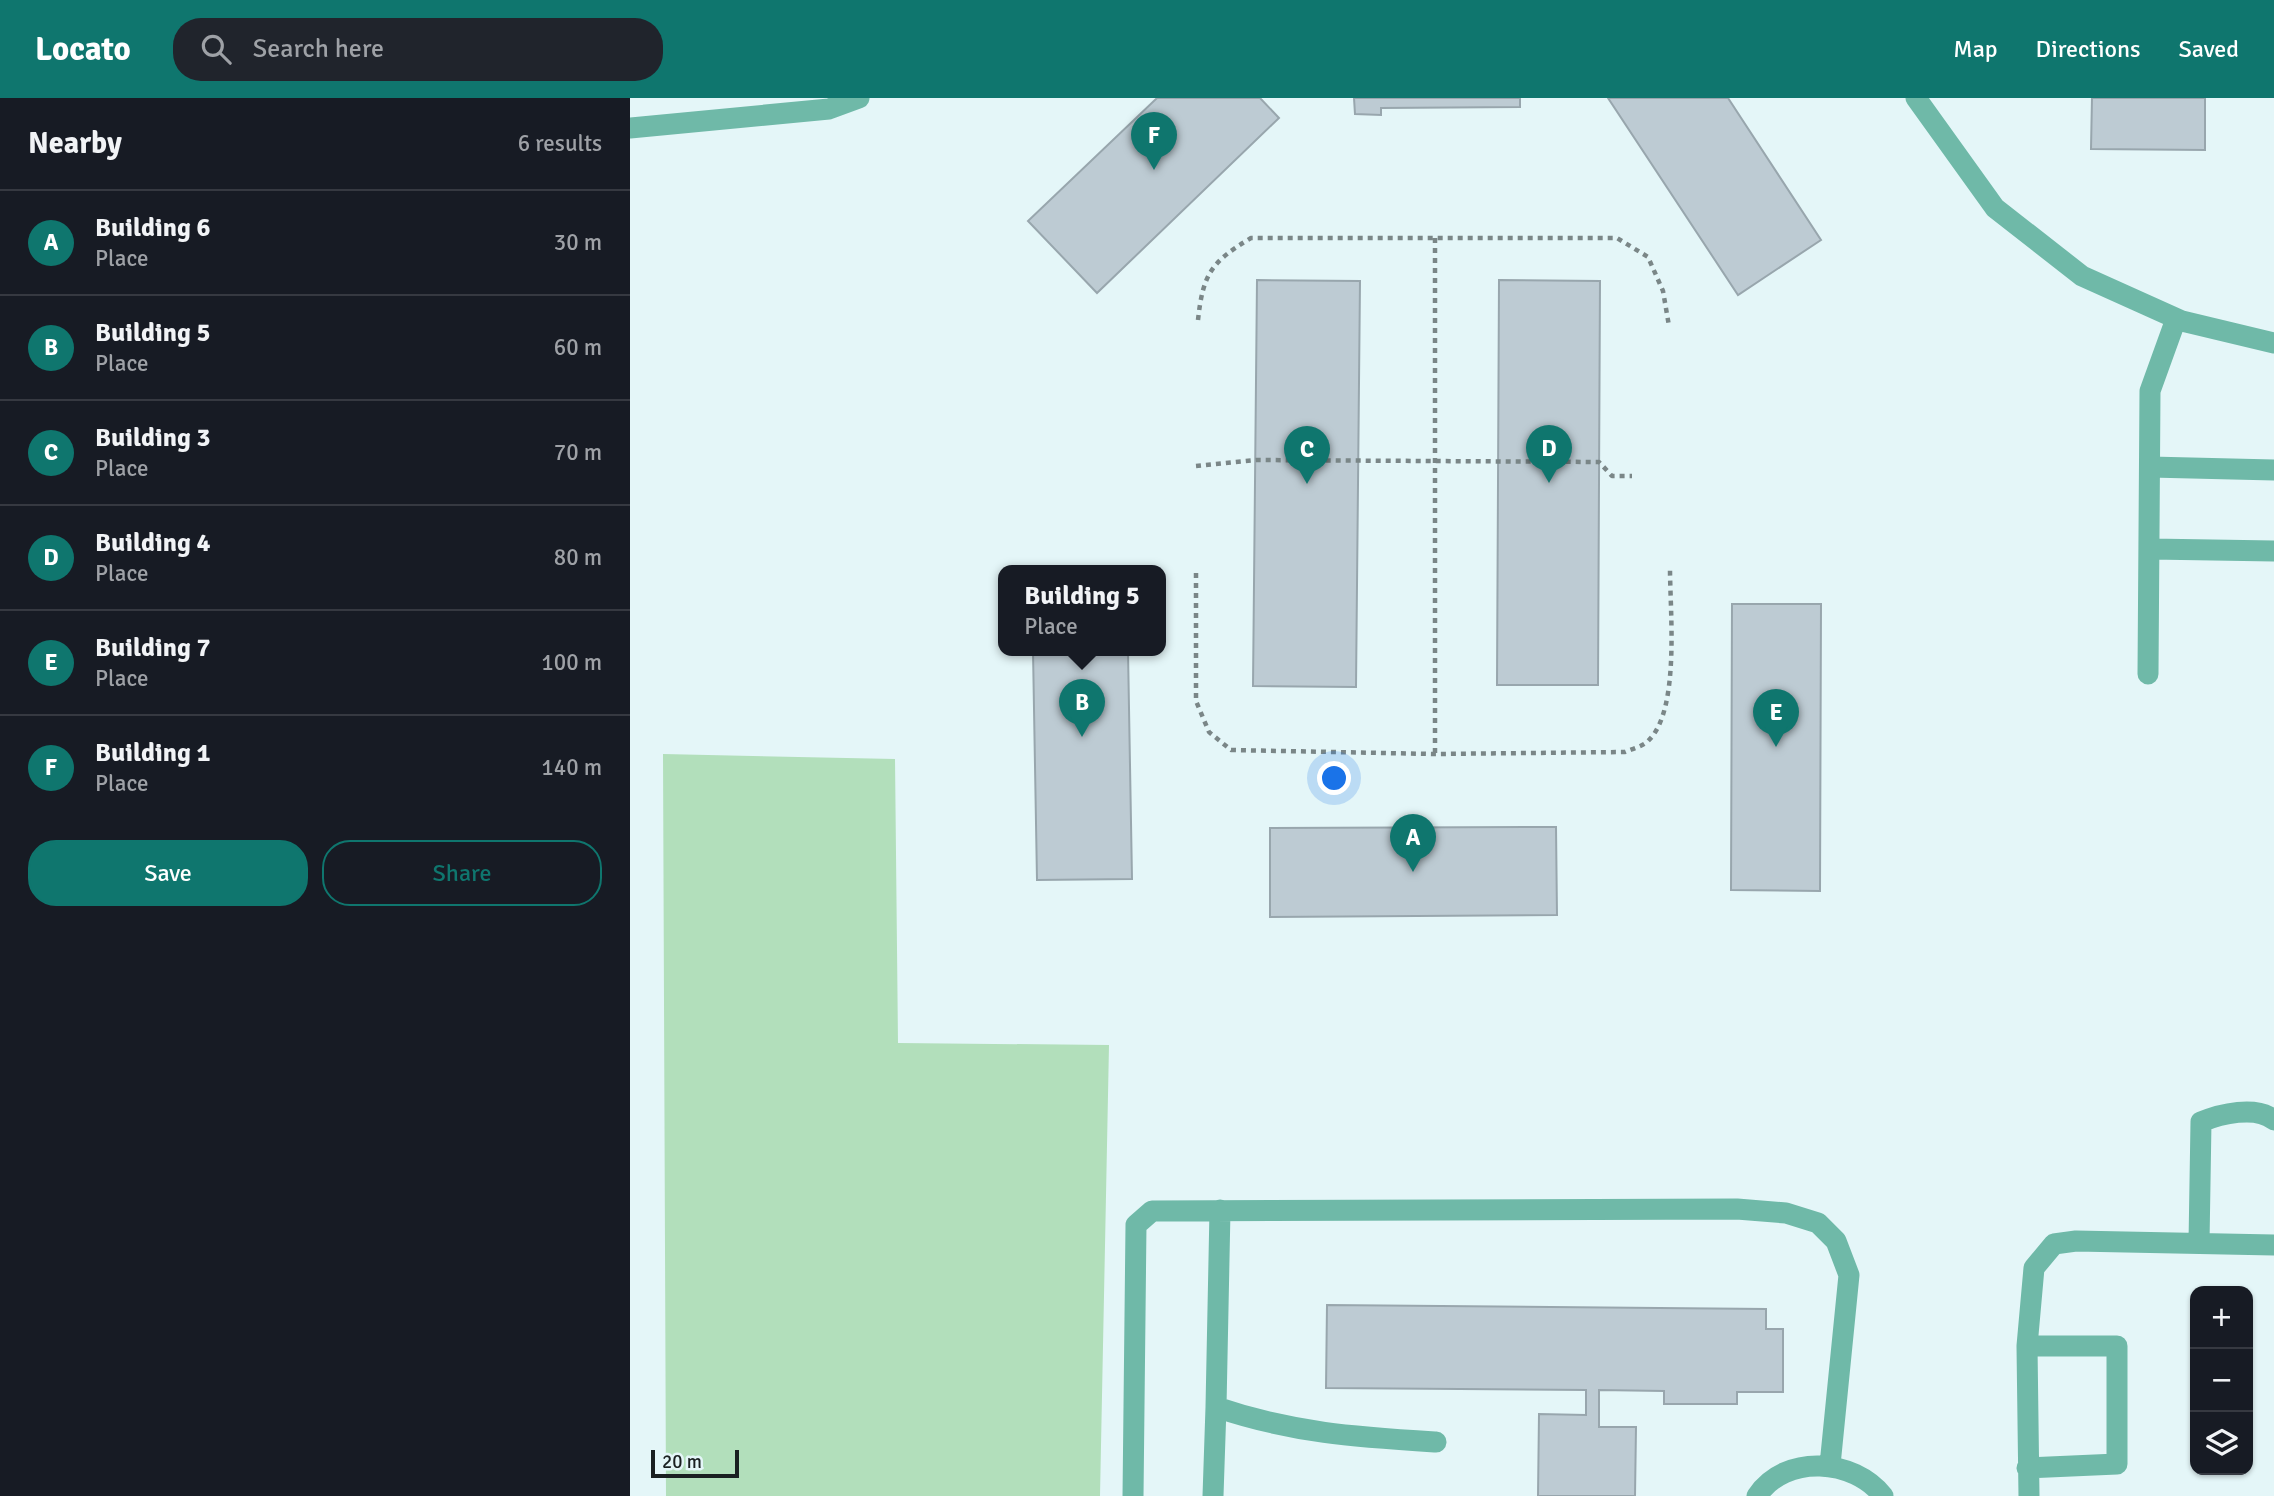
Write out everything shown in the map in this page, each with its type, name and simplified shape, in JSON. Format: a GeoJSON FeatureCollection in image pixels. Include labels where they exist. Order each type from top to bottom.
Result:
{"type":"FeatureCollection","features":[{"type":"Feature","properties":{"kind":"street"},"geometry":{"type":"LineString","coordinates":[[630,128],[811,104],[829,108],[859,98]]}},
{"type":"Feature","properties":{"kind":"street"},"geometry":{"type":"LineString","coordinates":[[1916,98],[1995,208],[2082,276],[2176,318],[2274,343]]}},
{"type":"Feature","properties":{"kind":"street"},"geometry":{"type":"LineString","coordinates":[[2148,674],[2151,549],[2150,391],[2176,318]]}},
{"type":"Feature","properties":{"kind":"street"},"geometry":{"type":"LineString","coordinates":[[2150,467],[2274,470]]}},
{"type":"Feature","properties":{"kind":"street"},"geometry":{"type":"LineString","coordinates":[[2151,549],[2274,551]]}},
{"type":"Feature","properties":{"kind":"street"},"geometry":{"type":"LineString","coordinates":[[2199,1243],[2201,1122],[2224,1113],[2268,1115],[2274,1120]]}},
{"type":"Feature","properties":{"kind":"street"},"geometry":{"type":"LineString","coordinates":[[1133,1496],[1136,1225],[1152,1211],[1737,1209],[1786,1213],[1818,1223],[1836,1241],[1849,1275],[1830,1465]]}},
{"type":"Feature","properties":{"kind":"street"},"geometry":{"type":"LineString","coordinates":[[1213,1496],[1220,1210]]}},
{"type":"Feature","properties":{"kind":"street"},"geometry":{"type":"LineString","coordinates":[[2029,1496],[2027,1346],[2034,1268],[2054,1244],[2076,1241],[2274,1245]]}},
{"type":"Feature","properties":{"kind":"street"},"geometry":{"type":"LineString","coordinates":[[2027,1346],[2118,1346],[2117,1464],[2027,1468]]}},
{"type":"Feature","properties":{"kind":"street"},"geometry":{"type":"LineString","coordinates":[[1216,1407],[1265,1424],[1328,1435],[1436,1442]]}},
{"type":"Feature","properties":{"kind":"street"},"geometry":{"type":"LineString","coordinates":[[1757,1496],[1780,1476],[1804,1466],[1830,1465],[1854,1472],[1875,1486],[1883,1496]]}},
{"type":"Feature","properties":{"kind":"path"},"geometry":{"type":"LineString","coordinates":[[1198,320],[1202,284],[1220,257],[1251,239],[1618,239],[1648,257],[1663,291],[1669,326]]}},
{"type":"Feature","properties":{"kind":"path"},"geometry":{"type":"LineString","coordinates":[[1435,239],[1435,754]]}},
{"type":"Feature","properties":{"kind":"path"},"geometry":{"type":"LineString","coordinates":[[1196,466],[1256,460],[1599,462],[1612,476],[1632,476]]}},
{"type":"Feature","properties":{"kind":"path"},"geometry":{"type":"LineString","coordinates":[[1196,573],[1196,701],[1209,732],[1231,750],[1435,754],[1625,752],[1648,741],[1663,720],[1669,685],[1670,569]]}},
{"type":"Feature","properties":{"kind":"green space"},"geometry":{"type":"Polygon","coordinates":[[[663,754],[895,759],[898,1043],[1109,1045],[1100,1496],[666,1496],[663,754]]]}},
{"type":"Feature","properties":{"kind":"building"},"geometry":{"type":"Polygon","coordinates":[[[1157,98],[1260,98],[1279,118],[1097,293],[1028,221],[1157,98]]]}},
{"type":"Feature","properties":{"kind":"building"},"geometry":{"type":"Polygon","coordinates":[[[1354,98],[1520,98],[1520,107],[1381,108],[1381,115],[1355,114],[1354,98]]]}},
{"type":"Feature","properties":{"kind":"building"},"geometry":{"type":"Polygon","coordinates":[[[1608,98],[1728,98],[1821,240],[1738,295],[1608,98]]]}},
{"type":"Feature","properties":{"kind":"building"},"geometry":{"type":"Polygon","coordinates":[[[2092,98],[2205,98],[2205,150],[2091,149],[2092,98]]]}},
{"type":"Feature","properties":{"kind":"building"},"geometry":{"type":"Polygon","coordinates":[[[1257,280],[1360,281],[1356,687],[1253,686],[1257,280]]]}},
{"type":"Feature","properties":{"kind":"building"},"geometry":{"type":"Polygon","coordinates":[[[1499,280],[1600,281],[1598,685],[1497,685],[1499,280]]]}},
{"type":"Feature","properties":{"kind":"building"},"geometry":{"type":"Polygon","coordinates":[[[1732,604],[1821,604],[1820,891],[1731,890],[1732,604]]]}},
{"type":"Feature","properties":{"kind":"building"},"geometry":{"type":"Polygon","coordinates":[[[1033,656],[1128,656],[1132,879],[1037,880],[1033,656]]]}},
{"type":"Feature","properties":{"kind":"building"},"geometry":{"type":"Polygon","coordinates":[[[1556,827],[1557,915],[1270,917],[1270,828],[1556,827]]]}},
{"type":"Feature","properties":{"kind":"building"},"geometry":{"type":"Polygon","coordinates":[[[1327,1305],[1766,1309],[1766,1329],[1783,1329],[1783,1392],[1737,1392],[1737,1404],[1664,1404],[1664,1391],[1599,1390],[1599,1427],[1636,1427],[1635,1496],[1538,1496],[1539,1414],[1586,1415],[1586,1390],[1326,1388],[1327,1305]]]}},
{"type":"Feature","properties":{"kind":"place","name":"Building 1"},"geometry":{"type":"Point","coordinates":[1154,170]}},
{"type":"Feature","properties":{"kind":"place","name":"Building 4"},"geometry":{"type":"Point","coordinates":[1549,483]}},
{"type":"Feature","properties":{"kind":"place","name":"Building 3"},"geometry":{"type":"Point","coordinates":[1307,484]}},
{"type":"Feature","properties":{"kind":"place","name":"Building 5"},"geometry":{"type":"Point","coordinates":[1082,737]}},
{"type":"Feature","properties":{"kind":"place","name":"Building 7"},"geometry":{"type":"Point","coordinates":[1776,747]}},
{"type":"Feature","properties":{"kind":"place","name":"Building 6"},"geometry":{"type":"Point","coordinates":[1413,872]}}]}
